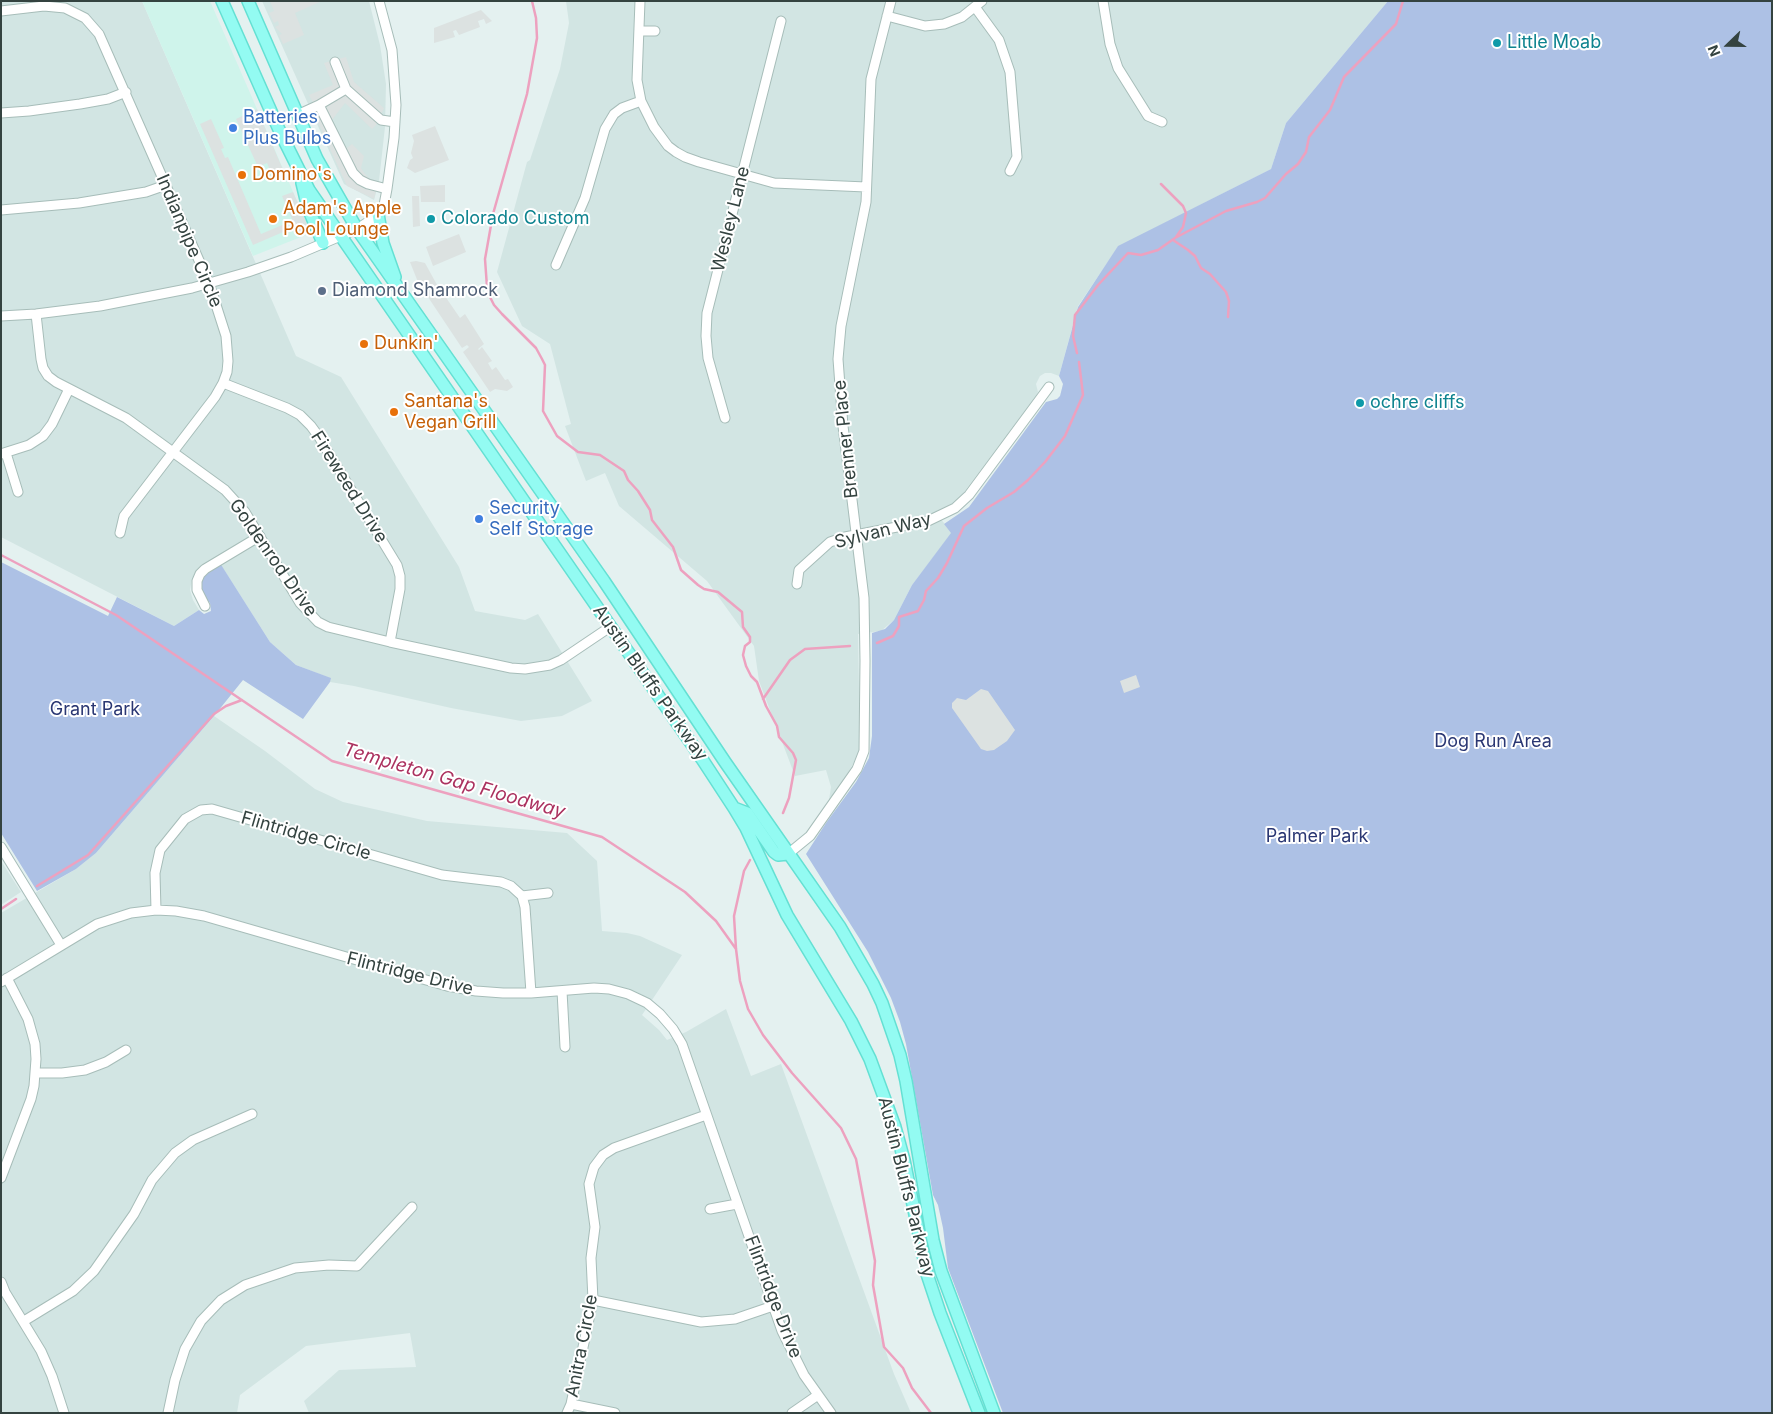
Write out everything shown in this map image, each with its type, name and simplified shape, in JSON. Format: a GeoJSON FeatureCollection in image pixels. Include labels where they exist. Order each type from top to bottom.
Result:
{"type":"FeatureCollection","features":[{"type":"Feature","properties":{"kind":"main road","name":"Austin Bluffs Parkway"},"geometry":{"type":"LineString","coordinates":[[222,1],[301,176],[340,236],[734,808],[746,828],[787,916],[848,1014],[877,1076],[895,1127],[904,1160],[927,1274],[979,1413]]}},
{"type":"Feature","properties":{"kind":"main road","name":"Austin Bluffs Parkway"},"geometry":{"type":"LineString","coordinates":[[248,1],[316,159],[357,229],[604,581],[788,854],[840,927],[882,1003],[900,1055],[906,1080],[933,1240],[941,1271],[994,1413]]}},
{"type":"Feature","properties":{"kind":"main road"},"geometry":{"type":"LineString","coordinates":[[301,176],[308,208],[323,243]]}},
{"type":"Feature","properties":{"kind":"main road"},"geometry":{"type":"LineString","coordinates":[[378,214],[383,242],[402,293]]}},
{"type":"Feature","properties":{"kind":"main road"},"geometry":{"type":"LineString","coordinates":[[734,808],[747,813],[774,852],[778,855],[788,854]]}},
{"type":"Feature","properties":{"kind":"street"},"geometry":{"type":"LineString","coordinates":[[1,316],[36,314],[124,302],[209,283],[263,267],[323,243],[357,229],[378,214],[384,205],[387,189],[395,122],[396,86],[388,33],[379,1]]}},
{"type":"Feature","properties":{"kind":"street"},"geometry":{"type":"LineString","coordinates":[[640,1],[637,80],[640,101],[654,127],[668,146],[685,157],[784,184],[866,187]]}},
{"type":"Feature","properties":{"kind":"street","name":"Brenner Place"},"geometry":{"type":"LineString","coordinates":[[788,854],[810,836],[857,769],[864,751],[864,598],[843,426],[838,359],[841,326],[864,210],[871,80],[891,1]]}},
{"type":"Feature","properties":{"kind":"street"},"geometry":{"type":"LineString","coordinates":[[1103,1],[1110,44],[1118,68],[1148,116],[1162,122]]}},
{"type":"Feature","properties":{"kind":"street"},"geometry":{"type":"LineString","coordinates":[[887,16],[925,26],[933,26],[953,21],[978,4],[999,40],[1010,72],[1017,157],[1010,171]]}},
{"type":"Feature","properties":{"kind":"street","name":"Indianpipe Circle"},"geometry":{"type":"LineString","coordinates":[[1,11],[55,6],[75,12],[85,18],[99,34],[209,283],[226,336],[228,349],[227,372],[223,383],[215,397],[124,516],[120,533]]}},
{"type":"Feature","properties":{"kind":"street","name":"Wesley Lane"},"geometry":{"type":"LineString","coordinates":[[725,418],[708,358],[706,324],[781,21]]}},
{"type":"Feature","properties":{"kind":"street"},"geometry":{"type":"LineString","coordinates":[[640,31],[655,31]]}},
{"type":"Feature","properties":{"kind":"street"},"geometry":{"type":"LineString","coordinates":[[335,62],[346,89],[381,120],[395,122]]}},
{"type":"Feature","properties":{"kind":"street"},"geometry":{"type":"LineString","coordinates":[[297,114],[346,89]]}},
{"type":"Feature","properties":{"kind":"street"},"geometry":{"type":"LineString","coordinates":[[1,113],[89,103],[108,99],[126,92]]}},
{"type":"Feature","properties":{"kind":"street"},"geometry":{"type":"LineString","coordinates":[[556,265],[585,198],[605,130],[614,114],[622,108],[640,101]]}},
{"type":"Feature","properties":{"kind":"street"},"geometry":{"type":"LineString","coordinates":[[319,104],[353,173],[360,180],[368,184],[387,189]]}},
{"type":"Feature","properties":{"kind":"street"},"geometry":{"type":"LineString","coordinates":[[1,210],[79,203],[146,192],[166,185]]}},
{"type":"Feature","properties":{"kind":"street","name":"Goldenrod Drive"},"geometry":{"type":"LineString","coordinates":[[36,314],[43,368],[48,376],[126,418],[225,490],[236,501],[260,536],[300,602],[318,622],[337,630],[511,668],[525,669],[550,665],[561,660],[610,627]]}},
{"type":"Feature","properties":{"kind":"street","name":"Fireweed Drive"},"geometry":{"type":"LineString","coordinates":[[223,383],[300,415],[319,437],[396,565],[400,576],[400,589],[390,642]]}},
{"type":"Feature","properties":{"kind":"street","name":"Sylvan Way"},"geometry":{"type":"LineString","coordinates":[[797,584],[799,570],[823,546],[836,539],[928,521],[955,508],[969,495],[1049,387]]}},
{"type":"Feature","properties":{"kind":"street"},"geometry":{"type":"LineString","coordinates":[[18,492],[4,453],[29,445],[43,436],[52,424],[69,389]]}},
{"type":"Feature","properties":{"kind":"street"},"geometry":{"type":"LineString","coordinates":[[204,606],[196,590],[200,574],[211,565],[260,536]]}},
{"type":"Feature","properties":{"kind":"street","name":"Flintridge Circle"},"geometry":{"type":"LineString","coordinates":[[156,910],[155,873],[160,850],[185,819],[201,810],[212,809],[442,875],[501,882],[511,886],[522,896]]}},
{"type":"Feature","properties":{"kind":"street"},"geometry":{"type":"LineString","coordinates":[[2,849],[60,946]]}},
{"type":"Feature","properties":{"kind":"street"},"geometry":{"type":"LineString","coordinates":[[531,993],[526,907],[522,896],[548,893]]}},
{"type":"Feature","properties":{"kind":"street","name":"Flintridge Drive"},"geometry":{"type":"LineString","coordinates":[[4,980],[86,930],[114,918],[156,910],[204,916],[447,986],[476,992],[531,993],[594,988],[609,989],[628,994],[647,1003],[672,1028],[682,1044],[773,1306],[796,1361],[831,1413]]}},
{"type":"Feature","properties":{"kind":"street"},"geometry":{"type":"LineString","coordinates":[[1,1178],[4,1161],[31,1099],[36,1073],[35,1044],[28,1019],[4,980]]}},
{"type":"Feature","properties":{"kind":"street"},"geometry":{"type":"LineString","coordinates":[[562,991],[565,1047]]}},
{"type":"Feature","properties":{"kind":"street"},"geometry":{"type":"LineString","coordinates":[[36,1073],[62,1073],[85,1070],[106,1062],[126,1050]]}},
{"type":"Feature","properties":{"kind":"street"},"geometry":{"type":"LineString","coordinates":[[24,1321],[73,1291],[94,1271],[134,1214],[152,1180],[175,1154],[194,1140],[252,1114]]}},
{"type":"Feature","properties":{"kind":"street","name":"Anitra Circle"},"geometry":{"type":"LineString","coordinates":[[569,1408],[594,1300],[591,1258],[596,1227],[590,1184],[598,1161],[614,1148],[706,1115]]}},
{"type":"Feature","properties":{"kind":"street"},"geometry":{"type":"LineString","coordinates":[[710,1210],[737,1204]]}},
{"type":"Feature","properties":{"kind":"street"},"geometry":{"type":"LineString","coordinates":[[168,1413],[174,1380],[185,1349],[201,1321],[221,1300],[244,1285],[295,1268],[329,1264],[357,1266],[412,1207]]}},
{"type":"Feature","properties":{"kind":"street"},"geometry":{"type":"LineString","coordinates":[[1,1282],[5,1292],[41,1351],[52,1376],[64,1413]]}},
{"type":"Feature","properties":{"kind":"street"},"geometry":{"type":"LineString","coordinates":[[594,1300],[701,1322],[735,1319],[773,1306]]}},
{"type":"Feature","properties":{"kind":"street"},"geometry":{"type":"LineString","coordinates":[[792,1413],[818,1395]]}},
{"type":"Feature","properties":{"kind":"street"},"geometry":{"type":"LineString","coordinates":[[569,1408],[615,1413]]}},
{"type":"Feature","properties":{"kind":"shaded area"},"geometry":{"type":"Polygon","coordinates":[[[1,1],[142,1],[296,356],[341,377],[459,567],[475,611],[525,620],[538,614],[592,701],[562,716],[521,721],[330,682],[330,678],[296,665],[270,642],[216,557],[196,571],[192,579],[190,590],[199,610],[174,626],[1,537],[1,1]]]}},
{"type":"Feature","properties":{"kind":"shaded area"},"geometry":{"type":"Polygon","coordinates":[[[142,1],[210,1],[311,233],[253,256],[142,1]]]}},
{"type":"Feature","properties":{"kind":"shaded area"},"geometry":{"type":"Polygon","coordinates":[[[262,1],[369,1],[380,45],[386,84],[385,127],[379,181],[374,200],[344,184],[262,1]]]}},
{"type":"Feature","properties":{"kind":"shaded area"},"geometry":{"type":"Polygon","coordinates":[[[270,1],[322,1],[295,13],[304,35],[283,44],[279,35],[282,34],[275,27],[279,25],[278,21],[274,23],[269,13],[274,11],[270,1]]]}},
{"type":"Feature","properties":{"kind":"shaded area"},"geometry":{"type":"Polygon","coordinates":[[[566,1],[1388,1],[1286,123],[1271,169],[1118,247],[1078,306],[1059,376],[1045,373],[1040,376],[1036,384],[1038,392],[1036,396],[965,491],[958,500],[936,513],[952,533],[912,585],[894,620],[881,631],[858,634],[860,745],[858,755],[849,771],[829,800],[831,787],[826,770],[795,776],[759,681],[754,646],[707,581],[619,506],[605,473],[586,481],[565,426],[571,424],[550,344],[522,326],[497,272],[527,162],[530,160],[560,69],[569,23],[566,1]]]}},
{"type":"Feature","properties":{"kind":"shaded area"},"geometry":{"type":"Polygon","coordinates":[[[481,10],[492,21],[486,24],[484,19],[478,21],[480,27],[459,35],[456,30],[453,31],[455,37],[434,43],[434,28],[481,10]]]}},
{"type":"Feature","properties":{"kind":"shaded area"},"geometry":{"type":"Polygon","coordinates":[[[346,57],[354,82],[384,108],[372,129],[345,103],[332,120],[335,132],[347,148],[352,144],[364,156],[361,168],[365,174],[371,180],[378,182],[374,199],[347,186],[314,114],[318,112],[309,95],[333,85],[324,63],[346,57]]]}},
{"type":"Feature","properties":{"kind":"shaded area"},"geometry":{"type":"Polygon","coordinates":[[[257,109],[284,172],[273,177],[267,163],[258,167],[236,119],[257,109]]]}},
{"type":"Feature","properties":{"kind":"shaded area"},"geometry":{"type":"Polygon","coordinates":[[[211,119],[224,148],[221,149],[225,158],[228,157],[261,234],[287,223],[290,229],[253,245],[200,124],[211,119]]]}},
{"type":"Feature","properties":{"kind":"shaded area"},"geometry":{"type":"Polygon","coordinates":[[[435,126],[449,160],[415,173],[407,168],[410,160],[413,158],[411,153],[414,141],[412,135],[435,126]]]}},
{"type":"Feature","properties":{"kind":"shaded area"},"geometry":{"type":"Polygon","coordinates":[[[445,185],[445,202],[421,202],[420,186],[445,185]]]}},
{"type":"Feature","properties":{"kind":"shaded area"},"geometry":{"type":"Polygon","coordinates":[[[293,192],[309,228],[298,233],[282,196],[293,192]]]}},
{"type":"Feature","properties":{"kind":"shaded area"},"geometry":{"type":"Polygon","coordinates":[[[412,196],[419,196],[420,226],[413,227],[412,196]]]}},
{"type":"Feature","properties":{"kind":"shaded area"},"geometry":{"type":"Polygon","coordinates":[[[459,234],[466,252],[433,266],[426,247],[459,234]]]}},
{"type":"Feature","properties":{"kind":"shaded area"},"geometry":{"type":"Polygon","coordinates":[[[410,262],[425,263],[460,318],[465,314],[484,344],[478,349],[482,347],[492,361],[488,363],[492,370],[496,367],[505,380],[508,379],[513,387],[507,391],[495,389],[490,392],[463,352],[469,347],[467,345],[462,348],[418,282],[410,262]]]}},
{"type":"Feature","properties":{"kind":"shaded area"},"geometry":{"type":"Polygon","coordinates":[[[1136,675],[1140,687],[1124,693],[1120,681],[1136,675]]]}},
{"type":"Feature","properties":{"kind":"shaded area"},"geometry":{"type":"Polygon","coordinates":[[[981,689],[988,691],[1015,730],[1007,741],[994,750],[987,751],[981,749],[952,708],[952,703],[957,698],[966,700],[981,689]]]}},
{"type":"Feature","properties":{"kind":"shaded area"},"geometry":{"type":"Polygon","coordinates":[[[214,716],[265,751],[315,789],[343,802],[427,821],[567,833],[597,861],[602,931],[640,936],[682,955],[642,1015],[667,1040],[686,1032],[726,1009],[751,1076],[781,1064],[894,1374],[911,1413],[309,1413],[304,1401],[339,1370],[416,1367],[410,1333],[306,1346],[240,1395],[237,1413],[1,1413],[1,913],[76,869],[96,853],[214,716]]]}},
{"type":"Feature","properties":{"kind":"shaded area"},"geometry":{"type":"Polygon","coordinates":[[[1,861],[21,892],[1,905],[1,861]]]}},
{"type":"Feature","properties":{"kind":"green space","name":"Palmer Park"},"geometry":{"type":"Polygon","coordinates":[[[1388,1],[1772,1],[1772,1413],[1003,1413],[948,1268],[943,1228],[938,1205],[933,1195],[906,1044],[900,1022],[891,998],[868,952],[806,854],[856,782],[869,758],[872,736],[872,633],[885,629],[894,620],[912,585],[951,533],[944,524],[969,507],[1046,402],[1057,399],[1060,396],[1063,384],[1059,376],[1078,307],[1118,246],[1271,169],[1286,123],[1388,1]]]}},
{"type":"Feature","properties":{"kind":"green space","name":"Grant Park"},"geometry":{"type":"Polygon","coordinates":[[[1,562],[108,616],[117,597],[174,626],[199,610],[204,614],[211,611],[210,603],[202,594],[200,581],[206,572],[220,563],[270,642],[296,665],[331,678],[330,682],[303,719],[243,680],[96,853],[76,869],[37,891],[1,833],[1,562]]]}},
{"type":"Feature","properties":{"kind":"waterway","name":"Templeton Gap Floodway"},"geometry":{"type":"LineString","coordinates":[[532,1],[536,18],[537,38],[527,94],[493,214],[485,259],[487,287],[490,297],[502,314],[536,348],[545,365],[543,411],[557,436],[578,452],[600,455],[624,471],[628,480],[638,491],[650,510],[652,520],[673,547],[681,570],[704,589],[718,592],[742,612],[743,627],[750,637],[750,642],[745,646],[743,655],[746,666],[751,676],[757,682],[766,706],[777,726],[779,737],[793,753],[796,760],[789,798],[783,813]]}},
{"type":"Feature","properties":{"kind":"waterway"},"geometry":{"type":"LineString","coordinates":[[1077,353],[1073,336],[1075,315],[1098,285],[1128,253],[1141,255],[1158,250],[1175,238],[1226,211],[1265,198],[1286,174],[1298,164],[1306,152],[1309,137],[1330,110],[1344,77],[1396,24],[1403,1]]}},
{"type":"Feature","properties":{"kind":"waterway"},"geometry":{"type":"LineString","coordinates":[[1161,184],[1183,206],[1186,213],[1183,227],[1176,237]]}},
{"type":"Feature","properties":{"kind":"waterway"},"geometry":{"type":"LineString","coordinates":[[1173,240],[1195,256],[1201,268],[1210,274],[1226,292],[1229,301],[1228,317]]}},
{"type":"Feature","properties":{"kind":"waterway","name":"Templeton Gap Floodway"},"geometry":{"type":"LineString","coordinates":[[877,643],[893,636],[899,626],[899,617],[918,611],[926,591],[938,578],[947,563],[964,526],[987,508],[1014,492],[1028,480],[1065,436],[1083,395],[1079,362]]}},
{"type":"Feature","properties":{"kind":"waterway","name":"Templeton Gap Floodway"},"geometry":{"type":"LineString","coordinates":[[1,555],[116,615],[332,761],[602,837],[685,892],[716,921],[736,949]]}},
{"type":"Feature","properties":{"kind":"waterway","name":"Templeton Gap Floodway"},"geometry":{"type":"LineString","coordinates":[[763,699],[790,660],[805,649],[850,646]]}},
{"type":"Feature","properties":{"kind":"waterway"},"geometry":{"type":"LineString","coordinates":[[37,886],[88,855],[214,714],[226,706],[242,700]]}},
{"type":"Feature","properties":{"kind":"waterway","name":"Templeton Gap Floodway"},"geometry":{"type":"LineString","coordinates":[[750,860],[744,871],[734,916],[740,981],[748,1009],[763,1035],[792,1073],[841,1128],[856,1159],[875,1261],[873,1285],[884,1347],[903,1368],[912,1388],[931,1413]]}},
{"type":"Feature","properties":{"kind":"waterway"},"geometry":{"type":"LineString","coordinates":[[1,909],[16,899]]}},
{"type":"Feature","properties":{"kind":"place","name":"Little Moab"},"geometry":{"type":"Point","coordinates":[1497,43]}},
{"type":"Feature","properties":{"kind":"place","name":"Batteries Plus Bulbs"},"geometry":{"type":"Point","coordinates":[233,128]}},
{"type":"Feature","properties":{"kind":"place","name":"Domino's"},"geometry":{"type":"Point","coordinates":[242,175]}},
{"type":"Feature","properties":{"kind":"place","name":"Adam's Apple Pool Lounge"},"geometry":{"type":"Point","coordinates":[273,219]}},
{"type":"Feature","properties":{"kind":"place","name":"Colorado Custom"},"geometry":{"type":"Point","coordinates":[431,219]}},
{"type":"Feature","properties":{"kind":"place","name":"Diamond Shamrock"},"geometry":{"type":"Point","coordinates":[322,291]}},
{"type":"Feature","properties":{"kind":"place","name":"Dunkin'"},"geometry":{"type":"Point","coordinates":[364,344]}},
{"type":"Feature","properties":{"kind":"place","name":"ochre cliffs"},"geometry":{"type":"Point","coordinates":[1360,403]}},
{"type":"Feature","properties":{"kind":"place","name":"Santana's Vegan Grill"},"geometry":{"type":"Point","coordinates":[394,412]}},
{"type":"Feature","properties":{"kind":"place","name":"Security Self Storage"},"geometry":{"type":"Point","coordinates":[479,519]}},
{"type":"Feature","properties":{"kind":"park label","name":"Dog Run Area"},"geometry":{"type":"Point","coordinates":[1493,742]}}]}
